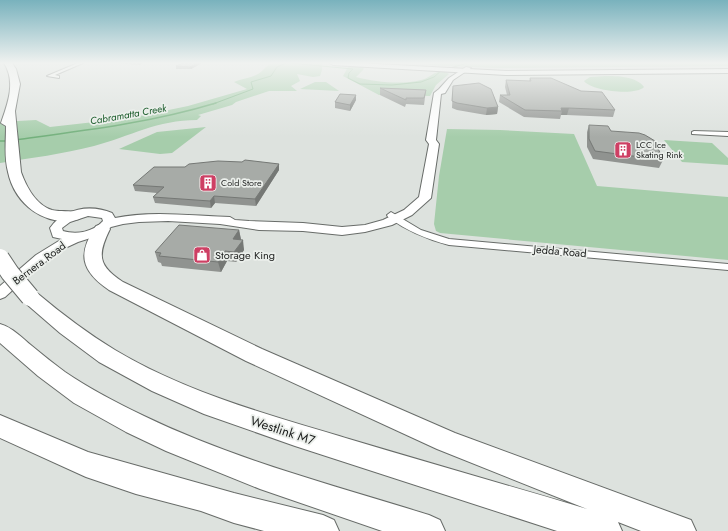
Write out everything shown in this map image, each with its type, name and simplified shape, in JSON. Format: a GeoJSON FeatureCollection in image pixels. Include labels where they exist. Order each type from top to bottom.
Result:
{"type":"FeatureCollection","features":[{"type":"Feature","properties":{"kind":"highway"},"geometry":{"type":"LineString","coordinates":[[0,142],[10,111],[14,88]]}},
{"type":"Feature","properties":{"kind":"highway"},"geometry":{"type":"LineString","coordinates":[[10,111],[14,172],[26,194],[41,211],[53,215],[74,216]]}},
{"type":"Feature","properties":{"kind":"highway"},"geometry":{"type":"LineString","coordinates":[[104,222],[94,242],[91,254],[94,267],[98,273],[116,286],[254,355],[446,441],[680,531]]}},
{"type":"Feature","properties":{"kind":"highway","name":"Westlink M7"},"geometry":{"type":"LineString","coordinates":[[0,258],[10,273],[30,297],[77,336],[115,361],[142,376],[197,400],[284,431],[606,531]]}},
{"type":"Feature","properties":{"kind":"highway"},"geometry":{"type":"LineString","coordinates":[[0,331],[28,357],[60,381],[96,404],[134,424],[216,459],[429,531]]}},
{"type":"Feature","properties":{"kind":"highway"},"geometry":{"type":"LineString","coordinates":[[0,426],[36,443],[93,466],[234,508],[322,531]]}},
{"type":"Feature","properties":{"kind":"main road"},"geometry":{"type":"LineString","coordinates":[[56,231],[58,234],[64,236],[80,236],[92,234],[104,222],[133,218],[168,216],[221,221],[239,225],[278,228],[298,227],[341,231],[352,230],[394,217],[420,204],[425,198],[434,144],[438,140],[441,128],[444,94],[442,91],[444,88]]}},
{"type":"Feature","properties":{"kind":"main road"},"geometry":{"type":"LineString","coordinates":[[74,216],[92,212],[104,222]]}},
{"type":"Feature","properties":{"kind":"main road","name":"Bernera Road"},"geometry":{"type":"LineString","coordinates":[[0,283],[55,237],[60,223],[74,216]]}},
{"type":"Feature","properties":{"kind":"main road","name":"Bernera Road"},"geometry":{"type":"LineString","coordinates":[[0,294],[58,247],[80,236]]}},
{"type":"Feature","properties":{"kind":"street"},"geometry":{"type":"LineString","coordinates":[[694,134],[728,134]]}},
{"type":"Feature","properties":{"kind":"street","name":"Jedda Road"},"geometry":{"type":"LineString","coordinates":[[394,217],[423,235],[449,242],[728,267]]}},
{"type":"Feature","properties":{"kind":"green space"},"geometry":{"type":"Polygon","coordinates":[[[245,88],[293,88],[297,91],[269,91],[236,102],[232,105],[198,115],[201,116],[197,120],[169,123],[144,129],[82,149],[0,163],[0,122],[36,120],[50,127],[130,118],[188,106],[247,89],[245,88]]]}},
{"type":"Feature","properties":{"kind":"green space"},"geometry":{"type":"Polygon","coordinates":[[[334,88],[339,91],[300,89],[334,88]]]}},
{"type":"Feature","properties":{"kind":"green space"},"geometry":{"type":"Polygon","coordinates":[[[365,88],[434,88],[430,96],[379,95],[365,88]]]}},
{"type":"Feature","properties":{"kind":"green space"},"geometry":{"type":"Polygon","coordinates":[[[597,88],[643,88],[639,90],[623,92],[597,88]]]}},
{"type":"Feature","properties":{"kind":"green space"},"geometry":{"type":"Polygon","coordinates":[[[206,127],[172,153],[160,154],[119,149],[157,132],[206,127]]]}},
{"type":"Feature","properties":{"kind":"green space"},"geometry":{"type":"Polygon","coordinates":[[[447,129],[574,134],[597,186],[728,197],[728,260],[440,233],[436,231],[434,224],[439,176],[447,129]]]}},
{"type":"Feature","properties":{"kind":"green space"},"geometry":{"type":"Polygon","coordinates":[[[664,140],[712,143],[728,158],[728,165],[682,162],[664,140]]]}},
{"type":"Feature","properties":{"kind":"building"},"geometry":{"type":"Polygon","coordinates":[[[380,88],[426,90],[424,98],[406,98],[406,100],[380,88]]]}},
{"type":"Feature","properties":{"kind":"building"},"geometry":{"type":"Polygon","coordinates":[[[453,88],[489,88],[491,89],[498,107],[487,108],[452,101],[453,88]]]}},
{"type":"Feature","properties":{"kind":"building"},"geometry":{"type":"Polygon","coordinates":[[[508,88],[574,88],[581,91],[602,92],[615,110],[561,108],[562,111],[525,110],[500,95],[510,95],[508,88]]]}},
{"type":"Feature","properties":{"kind":"building"},"geometry":{"type":"Polygon","coordinates":[[[340,94],[356,95],[350,105],[335,102],[340,94]]]}},
{"type":"Feature","properties":{"kind":"building","name":"LCC Ice Skating Rink"},"geometry":{"type":"Polygon","coordinates":[[[589,125],[608,126],[611,131],[639,133],[645,135],[655,141],[663,160],[595,151],[589,139],[589,125]]]}},
{"type":"Feature","properties":{"kind":"building","name":"Cold Store"},"geometry":{"type":"Polygon","coordinates":[[[245,160],[279,164],[255,199],[214,196],[210,201],[153,197],[164,187],[133,185],[154,167],[185,167],[189,164],[218,161],[242,162],[245,160]]]}},
{"type":"Feature","properties":{"kind":"building","name":"Storage King"},"geometry":{"type":"Polygon","coordinates":[[[179,225],[239,230],[233,239],[243,240],[234,252],[225,251],[218,262],[159,256],[161,253],[155,252],[179,225]]]}},
{"type":"Feature","properties":{"kind":"waterway","name":"Cabramatta Creek"},"geometry":{"type":"LineString","coordinates":[[215,103],[253,89],[253,88]]}},
{"type":"Feature","properties":{"kind":"waterway","name":"Cabramatta Creek"},"geometry":{"type":"LineString","coordinates":[[14,140],[90,130],[141,121],[215,103]]}},
{"type":"Feature","properties":{"kind":"waterway","name":"Cabramatta Creek"},"geometry":{"type":"LineString","coordinates":[[0,141],[7,141]]}},
{"type":"Feature","properties":{"kind":"place","name":"LCC Ice Skating Rink"},"geometry":{"type":"Point","coordinates":[623,150]}},
{"type":"Feature","properties":{"kind":"place","name":"Cold Store"},"geometry":{"type":"Point","coordinates":[208,183]}},
{"type":"Feature","properties":{"kind":"place","name":"Storage King"},"geometry":{"type":"Point","coordinates":[202,255]}}]}
